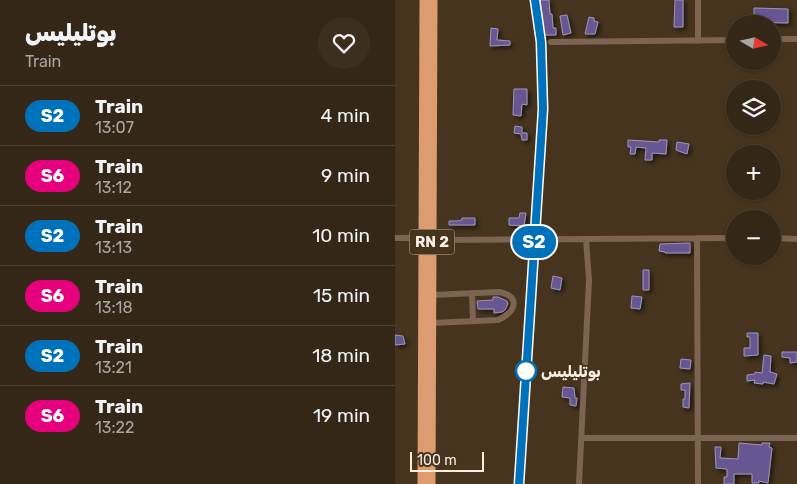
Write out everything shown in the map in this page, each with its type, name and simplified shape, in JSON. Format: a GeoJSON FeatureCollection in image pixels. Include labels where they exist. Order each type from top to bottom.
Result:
{"type":"FeatureCollection","features":[{"type":"Feature","properties":{"kind":"highway","name":"RN 2"},"geometry":{"type":"LineString","coordinates":[[422,484],[424,0]]}},
{"type":"Feature","properties":{"kind":"highway","name":"RN 2"},"geometry":{"type":"LineString","coordinates":[[431,484],[433,0]]}},
{"type":"Feature","properties":{"kind":"street"},"geometry":{"type":"LineString","coordinates":[[698,0],[698,41]]}},
{"type":"Feature","properties":{"kind":"street"},"geometry":{"type":"LineString","coordinates":[[781,40],[797,39]]}},
{"type":"Feature","properties":{"kind":"street"},"geometry":{"type":"LineString","coordinates":[[551,42],[726,40]]}},
{"type":"Feature","properties":{"kind":"street"},"geometry":{"type":"LineString","coordinates":[[395,238],[423,238]]}},
{"type":"Feature","properties":{"kind":"street"},"geometry":{"type":"LineString","coordinates":[[697,238],[698,484]]}},
{"type":"Feature","properties":{"kind":"street"},"geometry":{"type":"LineString","coordinates":[[437,240],[476,239],[511,241],[726,238]]}},
{"type":"Feature","properties":{"kind":"street"},"geometry":{"type":"LineString","coordinates":[[781,238],[797,238]]}},
{"type":"Feature","properties":{"kind":"street"},"geometry":{"type":"LineString","coordinates":[[579,484],[589,280],[586,239]]}},
{"type":"Feature","properties":{"kind":"street"},"geometry":{"type":"LineString","coordinates":[[432,295],[499,292],[509,293],[514,301],[513,308],[505,317],[490,321],[432,324]]}},
{"type":"Feature","properties":{"kind":"street"},"geometry":{"type":"LineString","coordinates":[[472,293],[473,321]]}},
{"type":"Feature","properties":{"kind":"street"},"geometry":{"type":"LineString","coordinates":[[582,438],[797,438]]}},
{"type":"Feature","properties":{"kind":"building"},"geometry":{"type":"Polygon","coordinates":[[[538,0],[549,0],[550,14],[552,14],[553,28],[556,28],[556,35],[540,35],[538,0]]]}},
{"type":"Feature","properties":{"kind":"building"},"geometry":{"type":"Polygon","coordinates":[[[675,0],[683,0],[683,27],[674,27],[675,0]]]}},
{"type":"Feature","properties":{"kind":"building"},"geometry":{"type":"Polygon","coordinates":[[[754,8],[788,9],[788,23],[781,23],[781,15],[754,15],[754,8]]]}},
{"type":"Feature","properties":{"kind":"building"},"geometry":{"type":"Polygon","coordinates":[[[567,15],[571,33],[563,35],[560,16],[567,15]]]}},
{"type":"Feature","properties":{"kind":"building"},"geometry":{"type":"Polygon","coordinates":[[[589,17],[594,18],[594,21],[598,22],[595,34],[585,34],[589,17]]]}},
{"type":"Feature","properties":{"kind":"building"},"geometry":{"type":"Polygon","coordinates":[[[491,28],[498,29],[497,40],[510,41],[510,45],[490,46],[491,28]]]}},
{"type":"Feature","properties":{"kind":"building"},"geometry":{"type":"Polygon","coordinates":[[[514,89],[527,89],[527,105],[522,104],[521,116],[513,115],[514,89]]]}},
{"type":"Feature","properties":{"kind":"building"},"geometry":{"type":"Polygon","coordinates":[[[515,126],[522,127],[522,133],[527,133],[527,140],[522,140],[521,134],[514,133],[515,126]]]}},
{"type":"Feature","properties":{"kind":"building"},"geometry":{"type":"Polygon","coordinates":[[[628,140],[659,142],[659,140],[667,140],[666,154],[652,153],[652,160],[645,160],[646,148],[636,147],[635,154],[630,154],[631,147],[628,147],[628,140]]]}},
{"type":"Feature","properties":{"kind":"building"},"geometry":{"type":"Polygon","coordinates":[[[677,142],[689,144],[687,154],[676,150],[677,142]]]}},
{"type":"Feature","properties":{"kind":"building"},"geometry":{"type":"Polygon","coordinates":[[[520,213],[526,213],[524,226],[509,225],[509,218],[519,218],[520,213]]]}},
{"type":"Feature","properties":{"kind":"building"},"geometry":{"type":"Polygon","coordinates":[[[462,218],[475,218],[475,225],[449,225],[449,221],[462,220],[462,218]]]}},
{"type":"Feature","properties":{"kind":"building"},"geometry":{"type":"Polygon","coordinates":[[[690,243],[690,253],[665,253],[659,251],[660,244],[690,243]]]}},
{"type":"Feature","properties":{"kind":"building"},"geometry":{"type":"Polygon","coordinates":[[[643,270],[649,270],[649,290],[643,290],[643,270]]]}},
{"type":"Feature","properties":{"kind":"building"},"geometry":{"type":"Polygon","coordinates":[[[553,276],[562,278],[560,290],[551,288],[553,276]]]}},
{"type":"Feature","properties":{"kind":"building"},"geometry":{"type":"Polygon","coordinates":[[[632,296],[642,297],[640,309],[631,308],[632,296]]]}},
{"type":"Feature","properties":{"kind":"building"},"geometry":{"type":"Polygon","coordinates":[[[493,297],[507,301],[508,304],[505,310],[494,313],[494,309],[478,309],[477,301],[493,300],[493,297]]]}},
{"type":"Feature","properties":{"kind":"building"},"geometry":{"type":"Polygon","coordinates":[[[747,333],[758,333],[758,355],[744,356],[744,348],[750,348],[750,337],[747,337],[747,333]]]}},
{"type":"Feature","properties":{"kind":"building"},"geometry":{"type":"Polygon","coordinates":[[[395,335],[403,336],[405,344],[395,345],[395,335]]]}},
{"type":"Feature","properties":{"kind":"building"},"geometry":{"type":"Polygon","coordinates":[[[782,352],[797,352],[797,362],[790,363],[790,358],[782,357],[782,352]]]}},
{"type":"Feature","properties":{"kind":"building"},"geometry":{"type":"Polygon","coordinates":[[[764,355],[771,356],[770,372],[777,374],[774,384],[754,383],[755,380],[747,381],[747,375],[755,374],[755,372],[762,373],[764,355]]]}},
{"type":"Feature","properties":{"kind":"building"},"geometry":{"type":"Polygon","coordinates":[[[681,359],[691,360],[690,369],[680,368],[681,359]]]}},
{"type":"Feature","properties":{"kind":"building"},"geometry":{"type":"Polygon","coordinates":[[[690,383],[689,408],[683,407],[685,390],[681,390],[681,384],[690,383]]]}},
{"type":"Feature","properties":{"kind":"building"},"geometry":{"type":"Polygon","coordinates":[[[563,387],[574,388],[575,398],[577,398],[576,406],[570,405],[570,398],[562,397],[563,387]]]}},
{"type":"Feature","properties":{"kind":"building"},"geometry":{"type":"Polygon","coordinates":[[[739,443],[762,445],[762,443],[770,443],[769,447],[772,448],[768,483],[759,481],[759,483],[752,483],[752,474],[734,474],[734,484],[724,484],[724,477],[727,477],[727,469],[716,468],[715,447],[721,447],[720,458],[738,459],[739,443]]]}},
{"type":"Feature","properties":{"kind":"railway"},"geometry":{"type":"LineString","coordinates":[[519,484],[543,109],[541,42],[535,0]]}},
{"type":"Feature","properties":{"kind":"train","name":"S2"},"geometry":{"type":"LineString","coordinates":[[519,484],[543,109],[541,42],[535,0]]}},
{"type":"Feature","properties":{"kind":"place","name":"بوتليليس"},"geometry":{"type":"Point","coordinates":[526,371]}}]}
